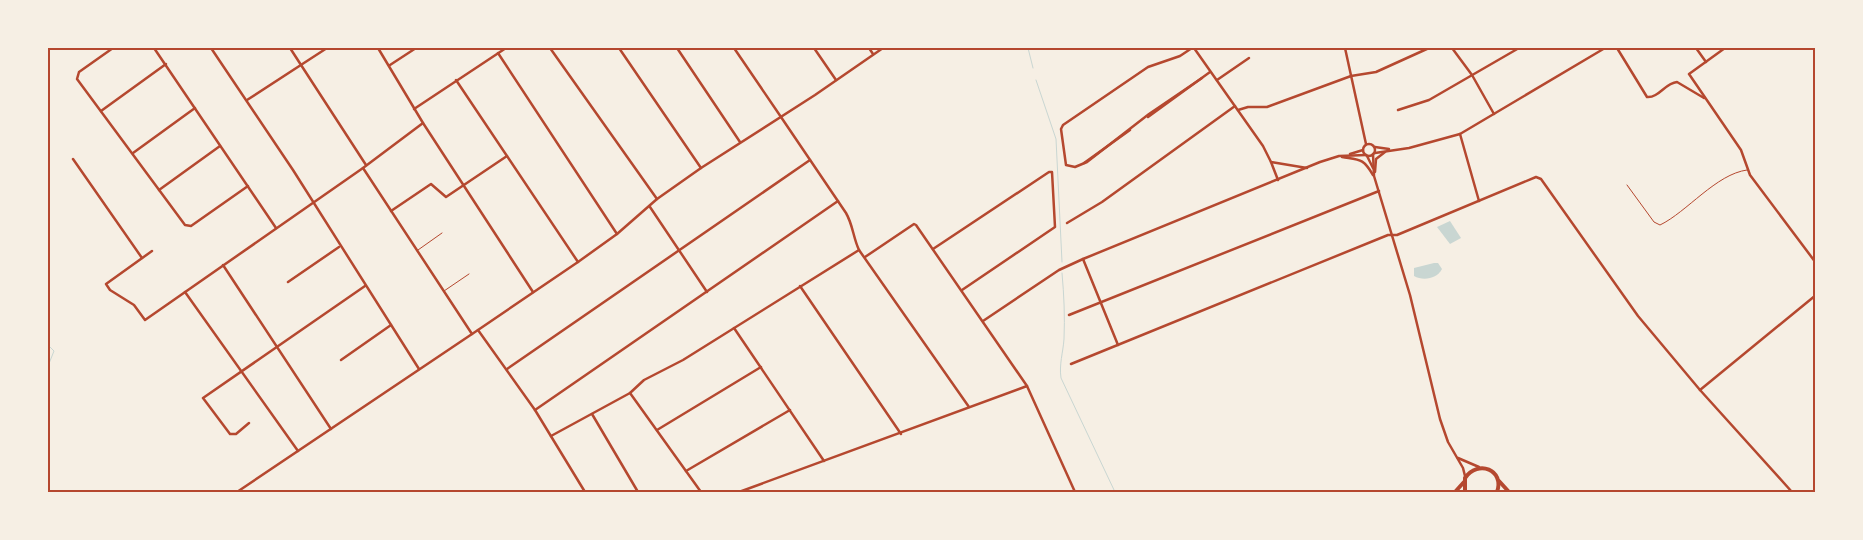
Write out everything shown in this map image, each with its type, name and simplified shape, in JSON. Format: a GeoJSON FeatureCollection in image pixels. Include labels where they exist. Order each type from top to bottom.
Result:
{"type":"FeatureCollection","features":[{"type":"Feature","properties":{"kind":"main road"},"geometry":{"type":"LineString","coordinates":[[1455,492],[1474,469],[1479,467],[1489,469],[1509,492]]}},
{"type":"Feature","properties":{"kind":"main road"},"geometry":{"type":"LineString","coordinates":[[1464,480],[1465,492]]}},
{"type":"Feature","properties":{"kind":"main road"},"geometry":{"type":"LineString","coordinates":[[1497,492],[1498,480]]}},
{"type":"Feature","properties":{"kind":"street"},"geometry":{"type":"LineString","coordinates":[[113,48],[79,72],[77,79],[185,225],[189,227],[248,186]]}},
{"type":"Feature","properties":{"kind":"street"},"geometry":{"type":"LineString","coordinates":[[154,48],[276,228]]}},
{"type":"Feature","properties":{"kind":"street"},"geometry":{"type":"LineString","coordinates":[[210,48],[313,202],[419,370]]}},
{"type":"Feature","properties":{"kind":"street"},"geometry":{"type":"LineString","coordinates":[[290,48],[366,165]]}},
{"type":"Feature","properties":{"kind":"street"},"geometry":{"type":"LineString","coordinates":[[246,100],[327,48]]}},
{"type":"Feature","properties":{"kind":"street"},"geometry":{"type":"LineString","coordinates":[[378,48],[390,65],[423,123],[465,184],[533,292]]}},
{"type":"Feature","properties":{"kind":"street"},"geometry":{"type":"LineString","coordinates":[[390,65],[416,48]]}},
{"type":"Feature","properties":{"kind":"street"},"geometry":{"type":"LineString","coordinates":[[414,108],[506,48]]}},
{"type":"Feature","properties":{"kind":"street"},"geometry":{"type":"LineString","coordinates":[[550,48],[657,200]]}},
{"type":"Feature","properties":{"kind":"street"},"geometry":{"type":"LineString","coordinates":[[619,48],[701,168]]}},
{"type":"Feature","properties":{"kind":"street"},"geometry":{"type":"LineString","coordinates":[[677,48],[740,142]]}},
{"type":"Feature","properties":{"kind":"street"},"geometry":{"type":"LineString","coordinates":[[734,48],[838,201],[853,226],[854,239],[859,250],[969,407]]}},
{"type":"Feature","properties":{"kind":"street"},"geometry":{"type":"LineString","coordinates":[[814,48],[836,80]]}},
{"type":"Feature","properties":{"kind":"street"},"geometry":{"type":"LineString","coordinates":[[868,48],[873,54]]}},
{"type":"Feature","properties":{"kind":"street"},"geometry":{"type":"LineString","coordinates":[[237,492],[578,262],[701,168],[774,119],[781,117],[882,48]]}},
{"type":"Feature","properties":{"kind":"street"},"geometry":{"type":"LineString","coordinates":[[1211,71],[1084,163],[1074,167],[1068,166],[1061,129],[1063,125],[1148,67],[1180,56],[1193,48],[1211,71],[1238,110],[1271,162],[1278,180]]}},
{"type":"Feature","properties":{"kind":"street"},"geometry":{"type":"LineString","coordinates":[[1345,48],[1366,144],[1362,150],[1346,156]]}},
{"type":"Feature","properties":{"kind":"street"},"geometry":{"type":"LineString","coordinates":[[1238,110],[1248,106],[1267,107],[1351,76],[1376,72],[1429,48]]}},
{"type":"Feature","properties":{"kind":"street"},"geometry":{"type":"LineString","coordinates":[[1452,48],[1472,75],[1494,114]]}},
{"type":"Feature","properties":{"kind":"street"},"geometry":{"type":"LineString","coordinates":[[1398,110],[1428,100],[1519,48]]}},
{"type":"Feature","properties":{"kind":"street"},"geometry":{"type":"LineString","coordinates":[[983,320],[1064,267],[1307,168],[1339,156],[1366,156],[1390,150],[1409,148],[1460,134],[1605,48]]}},
{"type":"Feature","properties":{"kind":"street"},"geometry":{"type":"LineString","coordinates":[[1616,48],[1647,97],[1652,97],[1669,84],[1677,82],[1705,98]]}},
{"type":"Feature","properties":{"kind":"street"},"geometry":{"type":"LineString","coordinates":[[1696,48],[1706,62]]}},
{"type":"Feature","properties":{"kind":"street"},"geometry":{"type":"LineString","coordinates":[[1726,48],[1689,74],[1741,150],[1748,170],[1816,263]]}},
{"type":"Feature","properties":{"kind":"street"},"geometry":{"type":"LineString","coordinates":[[498,53],[617,234]]}},
{"type":"Feature","properties":{"kind":"street"},"geometry":{"type":"LineString","coordinates":[[1217,80],[1249,58]]}},
{"type":"Feature","properties":{"kind":"street"},"geometry":{"type":"LineString","coordinates":[[101,111],[166,64]]}},
{"type":"Feature","properties":{"kind":"street"},"geometry":{"type":"LineString","coordinates":[[456,80],[578,262]]}},
{"type":"Feature","properties":{"kind":"street"},"geometry":{"type":"LineString","coordinates":[[1067,223],[1102,202],[1235,106]]}},
{"type":"Feature","properties":{"kind":"street"},"geometry":{"type":"LineString","coordinates":[[133,153],[195,108]]}},
{"type":"Feature","properties":{"kind":"street"},"geometry":{"type":"LineString","coordinates":[[152,251],[106,284],[110,290],[134,305],[145,320],[363,168],[423,123]]}},
{"type":"Feature","properties":{"kind":"street"},"geometry":{"type":"LineString","coordinates":[[1460,134],[1479,201]]}},
{"type":"Feature","properties":{"kind":"street"},"geometry":{"type":"LineString","coordinates":[[1365,136],[1375,147],[1390,150]]}},
{"type":"Feature","properties":{"kind":"street"},"geometry":{"type":"LineString","coordinates":[[1366,144],[1370,143]]}},
{"type":"Feature","properties":{"kind":"street"},"geometry":{"type":"LineString","coordinates":[[159,190],[220,146]]}},
{"type":"Feature","properties":{"kind":"street"},"geometry":{"type":"LineString","coordinates":[[1374,176],[1375,147]]}},
{"type":"Feature","properties":{"kind":"street"},"geometry":{"type":"LineString","coordinates":[[1362,150],[1373,169]]}},
{"type":"Feature","properties":{"kind":"street"},"geometry":{"type":"LineString","coordinates":[[1374,176],[1376,159],[1390,150]]}},
{"type":"Feature","properties":{"kind":"street"},"geometry":{"type":"LineString","coordinates":[[391,210],[431,184],[444,197],[507,156]]}},
{"type":"Feature","properties":{"kind":"street"},"geometry":{"type":"LineString","coordinates":[[1339,156],[1362,160],[1368,165],[1374,176],[1393,235],[1440,420],[1448,442],[1463,468],[1464,480]]}},
{"type":"Feature","properties":{"kind":"street"},"geometry":{"type":"LineString","coordinates":[[73,159],[142,258]]}},
{"type":"Feature","properties":{"kind":"street"},"geometry":{"type":"LineString","coordinates":[[507,369],[810,160]]}},
{"type":"Feature","properties":{"kind":"street"},"geometry":{"type":"LineString","coordinates":[[1271,162],[1307,168]]}},
{"type":"Feature","properties":{"kind":"street"},"geometry":{"type":"LineString","coordinates":[[363,168],[472,334]]}},
{"type":"Feature","properties":{"kind":"street"},"geometry":{"type":"LineString","coordinates":[[934,249],[1049,172],[1052,172],[1056,225],[962,290]]}},
{"type":"Feature","properties":{"kind":"street"},"geometry":{"type":"LineString","coordinates":[[1071,364],[1397,235],[1533,177],[1540,179],[1638,316],[1700,390],[1792,492]]}},
{"type":"Feature","properties":{"kind":"street"},"geometry":{"type":"LineString","coordinates":[[1069,315],[1379,191]]}},
{"type":"Feature","properties":{"kind":"street"},"geometry":{"type":"LineString","coordinates":[[535,410],[838,201]]}},
{"type":"Feature","properties":{"kind":"street"},"geometry":{"type":"LineString","coordinates":[[650,208],[707,292]]}},
{"type":"Feature","properties":{"kind":"street"},"geometry":{"type":"LineString","coordinates":[[865,257],[915,224],[1027,386],[1075,492]]}},
{"type":"Feature","properties":{"kind":"street"},"geometry":{"type":"LineString","coordinates":[[288,282],[340,247]]}},
{"type":"Feature","properties":{"kind":"street"},"geometry":{"type":"LineString","coordinates":[[551,436],[630,393],[644,380],[683,360],[859,250]]}},
{"type":"Feature","properties":{"kind":"street"},"geometry":{"type":"LineString","coordinates":[[1083,259],[1118,345]]}},
{"type":"Feature","properties":{"kind":"street"},"geometry":{"type":"LineString","coordinates":[[223,265],[331,429]]}},
{"type":"Feature","properties":{"kind":"street"},"geometry":{"type":"LineString","coordinates":[[249,423],[236,434],[230,434],[203,398],[365,286]]}},
{"type":"Feature","properties":{"kind":"street"},"geometry":{"type":"LineString","coordinates":[[800,286],[901,434]]}},
{"type":"Feature","properties":{"kind":"street"},"geometry":{"type":"LineString","coordinates":[[184,292],[298,451]]}},
{"type":"Feature","properties":{"kind":"street"},"geometry":{"type":"LineString","coordinates":[[1700,390],[1816,295]]}},
{"type":"Feature","properties":{"kind":"street"},"geometry":{"type":"LineString","coordinates":[[341,360],[390,325]]}},
{"type":"Feature","properties":{"kind":"street"},"geometry":{"type":"LineString","coordinates":[[734,328],[824,461]]}},
{"type":"Feature","properties":{"kind":"street"},"geometry":{"type":"LineString","coordinates":[[478,330],[535,410],[585,492]]}},
{"type":"Feature","properties":{"kind":"street"},"geometry":{"type":"LineString","coordinates":[[657,430],[761,367]]}},
{"type":"Feature","properties":{"kind":"street"},"geometry":{"type":"LineString","coordinates":[[739,492],[901,434],[1027,386]]}},
{"type":"Feature","properties":{"kind":"street"},"geometry":{"type":"LineString","coordinates":[[630,393],[701,492]]}},
{"type":"Feature","properties":{"kind":"street"},"geometry":{"type":"LineString","coordinates":[[686,471],[790,410]]}},
{"type":"Feature","properties":{"kind":"street"},"geometry":{"type":"LineString","coordinates":[[592,414],[638,492]]}},
{"type":"Feature","properties":{"kind":"street"},"geometry":{"type":"LineString","coordinates":[[1456,458],[1479,467]]}},
{"type":"Feature","properties":{"kind":"lane"},"geometry":{"type":"LineString","coordinates":[[1627,185],[1654,222],[1660,225],[1730,176],[1748,170]]}},
{"type":"Feature","properties":{"kind":"lane"},"geometry":{"type":"LineString","coordinates":[[417,250],[442,233]]}},
{"type":"Feature","properties":{"kind":"lane"},"geometry":{"type":"LineString","coordinates":[[444,291],[469,274]]}},
{"type":"Feature","properties":{"kind":"shaded area"},"geometry":{"type":"Polygon","coordinates":[[[1450,221],[1461,238],[1450,244],[1437,227],[1450,221]]]}},
{"type":"Feature","properties":{"kind":"shaded area"},"geometry":{"type":"Polygon","coordinates":[[[1438,263],[1442,269],[1437,275],[1425,279],[1414,276],[1414,268],[1438,263]]]}},
{"type":"Feature","properties":{"kind":"waterway"},"geometry":{"type":"LineString","coordinates":[[1028,48],[1033,68]]}},
{"type":"Feature","properties":{"kind":"waterway"},"geometry":{"type":"LineString","coordinates":[[1036,80],[1056,139],[1062,262]]}},
{"type":"Feature","properties":{"kind":"waterway"},"geometry":{"type":"LineString","coordinates":[[1062,273],[1064,339],[1060,368],[1061,378],[1115,492]]}},
{"type":"Feature","properties":{"kind":"waterway"},"geometry":{"type":"LineString","coordinates":[[48,345],[54,351],[48,366]]}}]}
